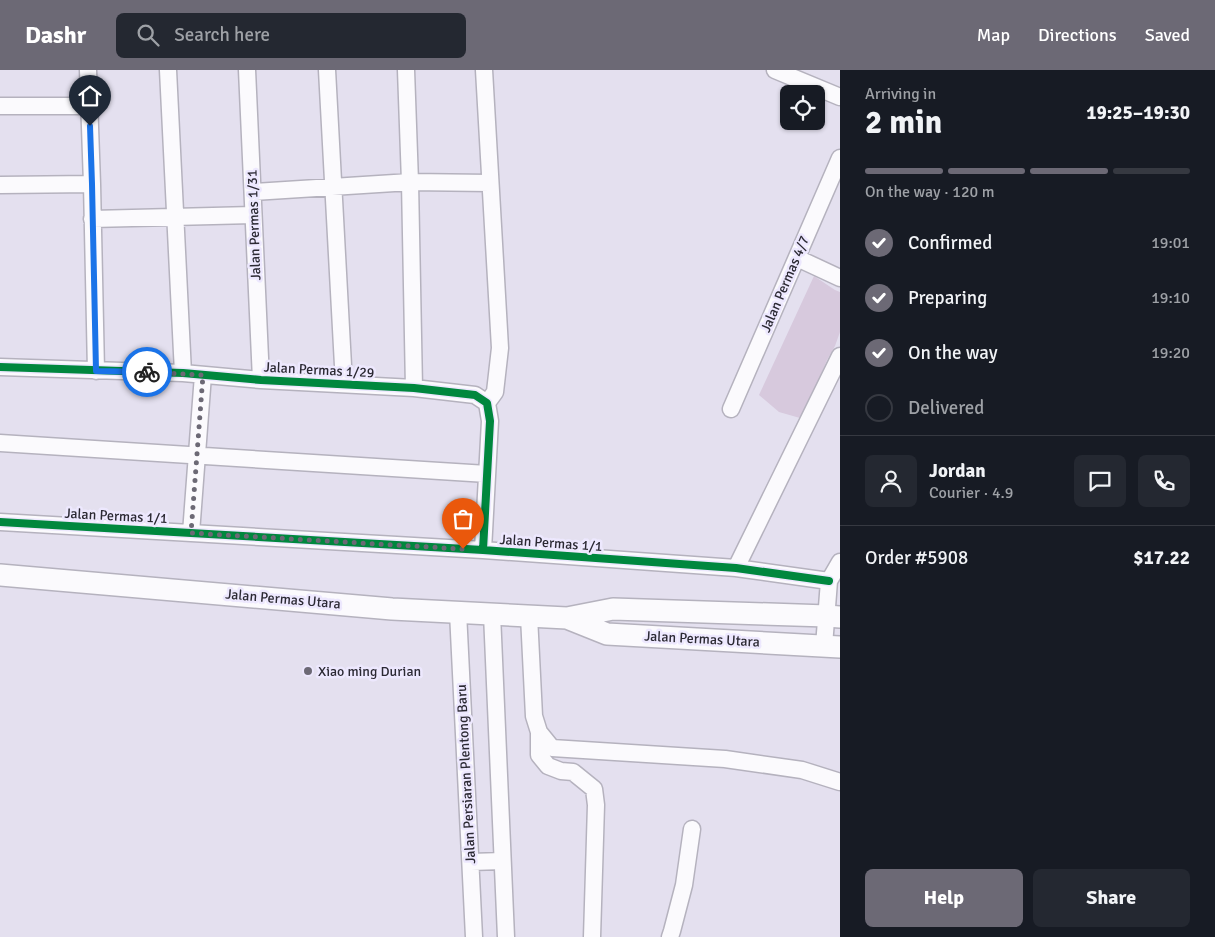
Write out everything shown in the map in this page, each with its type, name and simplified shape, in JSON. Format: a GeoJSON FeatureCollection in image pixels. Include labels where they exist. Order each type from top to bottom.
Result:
{"type":"FeatureCollection","features":[{"type":"Feature","properties":{"kind":"main road","name":"Jalan Permas Utara"},"geometry":{"type":"LineString","coordinates":[[0,575],[392,609],[567,618],[613,609],[833,616]]}},
{"type":"Feature","properties":{"kind":"main road","name":"Jalan Permas Utara"},"geometry":{"type":"LineString","coordinates":[[567,618],[606,634],[832,646]]}},
{"type":"Feature","properties":{"kind":"street"},"geometry":{"type":"LineString","coordinates":[[88,70],[96,371]]}},
{"type":"Feature","properties":{"kind":"street"},"geometry":{"type":"LineString","coordinates":[[168,70],[183,373]]}},
{"type":"Feature","properties":{"kind":"street","name":"Jalan Permas 1/31"},"geometry":{"type":"LineString","coordinates":[[247,70],[261,380]]}},
{"type":"Feature","properties":{"kind":"street"},"geometry":{"type":"LineString","coordinates":[[327,70],[344,384]]}},
{"type":"Feature","properties":{"kind":"street"},"geometry":{"type":"LineString","coordinates":[[406,70],[414,388]]}},
{"type":"Feature","properties":{"kind":"street"},"geometry":{"type":"LineString","coordinates":[[483,550],[490,421],[487,403],[495,392],[500,348],[484,70]]}},
{"type":"Feature","properties":{"kind":"street"},"geometry":{"type":"LineString","coordinates":[[775,70],[840,97]]}},
{"type":"Feature","properties":{"kind":"street"},"geometry":{"type":"LineString","coordinates":[[0,106],[89,106]]}},
{"type":"Feature","properties":{"kind":"street","name":"Jalan Permas 4/7"},"geometry":{"type":"LineString","coordinates":[[731,409],[840,158]]}},
{"type":"Feature","properties":{"kind":"street"},"geometry":{"type":"LineString","coordinates":[[253,192],[410,182],[490,183]]}},
{"type":"Feature","properties":{"kind":"street"},"geometry":{"type":"LineString","coordinates":[[0,185],[92,184]]}},
{"type":"Feature","properties":{"kind":"street"},"geometry":{"type":"LineString","coordinates":[[92,219],[253,215]]}},
{"type":"Feature","properties":{"kind":"street"},"geometry":{"type":"LineString","coordinates":[[797,258],[840,278]]}},
{"type":"Feature","properties":{"kind":"street"},"geometry":{"type":"LineString","coordinates":[[736,568],[840,356]]}},
{"type":"Feature","properties":{"kind":"street","name":"Jalan Permas 1/29"},"geometry":{"type":"LineString","coordinates":[[0,367],[183,373],[261,380],[414,388],[475,395],[487,403]]}},
{"type":"Feature","properties":{"kind":"street"},"geometry":{"type":"LineString","coordinates":[[191,533],[203,375]]}},
{"type":"Feature","properties":{"kind":"street"},"geometry":{"type":"LineString","coordinates":[[0,443],[487,474]]}},
{"type":"Feature","properties":{"kind":"street","name":"Jalan Permas 1/1"},"geometry":{"type":"LineString","coordinates":[[0,522],[483,550],[736,568],[829,581]]}},
{"type":"Feature","properties":{"kind":"street"},"geometry":{"type":"LineString","coordinates":[[832,646],[833,616],[829,581],[840,562]]}},
{"type":"Feature","properties":{"kind":"street","name":"Jalan Persiaran Plentong Baru"},"geometry":{"type":"LineString","coordinates":[[458,612],[474,937]]}},
{"type":"Feature","properties":{"kind":"street"},"geometry":{"type":"LineString","coordinates":[[492,614],[506,937]]}},
{"type":"Feature","properties":{"kind":"street"},"geometry":{"type":"LineString","coordinates":[[529,616],[534,716],[539,732],[539,755],[548,766],[561,771],[573,772],[594,789],[596,805],[592,937]]}},
{"type":"Feature","properties":{"kind":"street"},"geometry":{"type":"LineString","coordinates":[[539,732],[552,748],[725,759],[802,770],[840,782]]}},
{"type":"Feature","properties":{"kind":"street"},"geometry":{"type":"LineString","coordinates":[[670,937],[684,885],[692,829]]}},
{"type":"Feature","properties":{"kind":"street"},"geometry":{"type":"LineString","coordinates":[[471,862],[502,861]]}},
{"type":"Feature","properties":{"kind":"building"},"geometry":{"type":"Polygon","coordinates":[[[814,276],[840,292],[840,332],[800,418],[779,412],[759,395],[814,276]]]}},
{"type":"Feature","properties":{"kind":"cycle path"},"geometry":{"type":"LineString","coordinates":[[0,367],[183,373],[261,380],[414,388],[475,395],[487,403],[490,421],[483,550]]}},
{"type":"Feature","properties":{"kind":"cycle path"},"geometry":{"type":"LineString","coordinates":[[0,522],[483,550],[736,568],[829,581]]}},
{"type":"Feature","properties":{"kind":"way so far"},"geometry":{"type":"LineString","coordinates":[[147,372],[203,375],[191,533],[463,549]]}},
{"type":"Feature","properties":{"kind":"place","name":"Xiao ming Durian"},"geometry":{"type":"Point","coordinates":[308,671]}},
{"type":"Feature","properties":{"kind":"route"},"geometry":{"type":"LineString","coordinates":[[90,126],[96,371],[147,372]]}}]}
